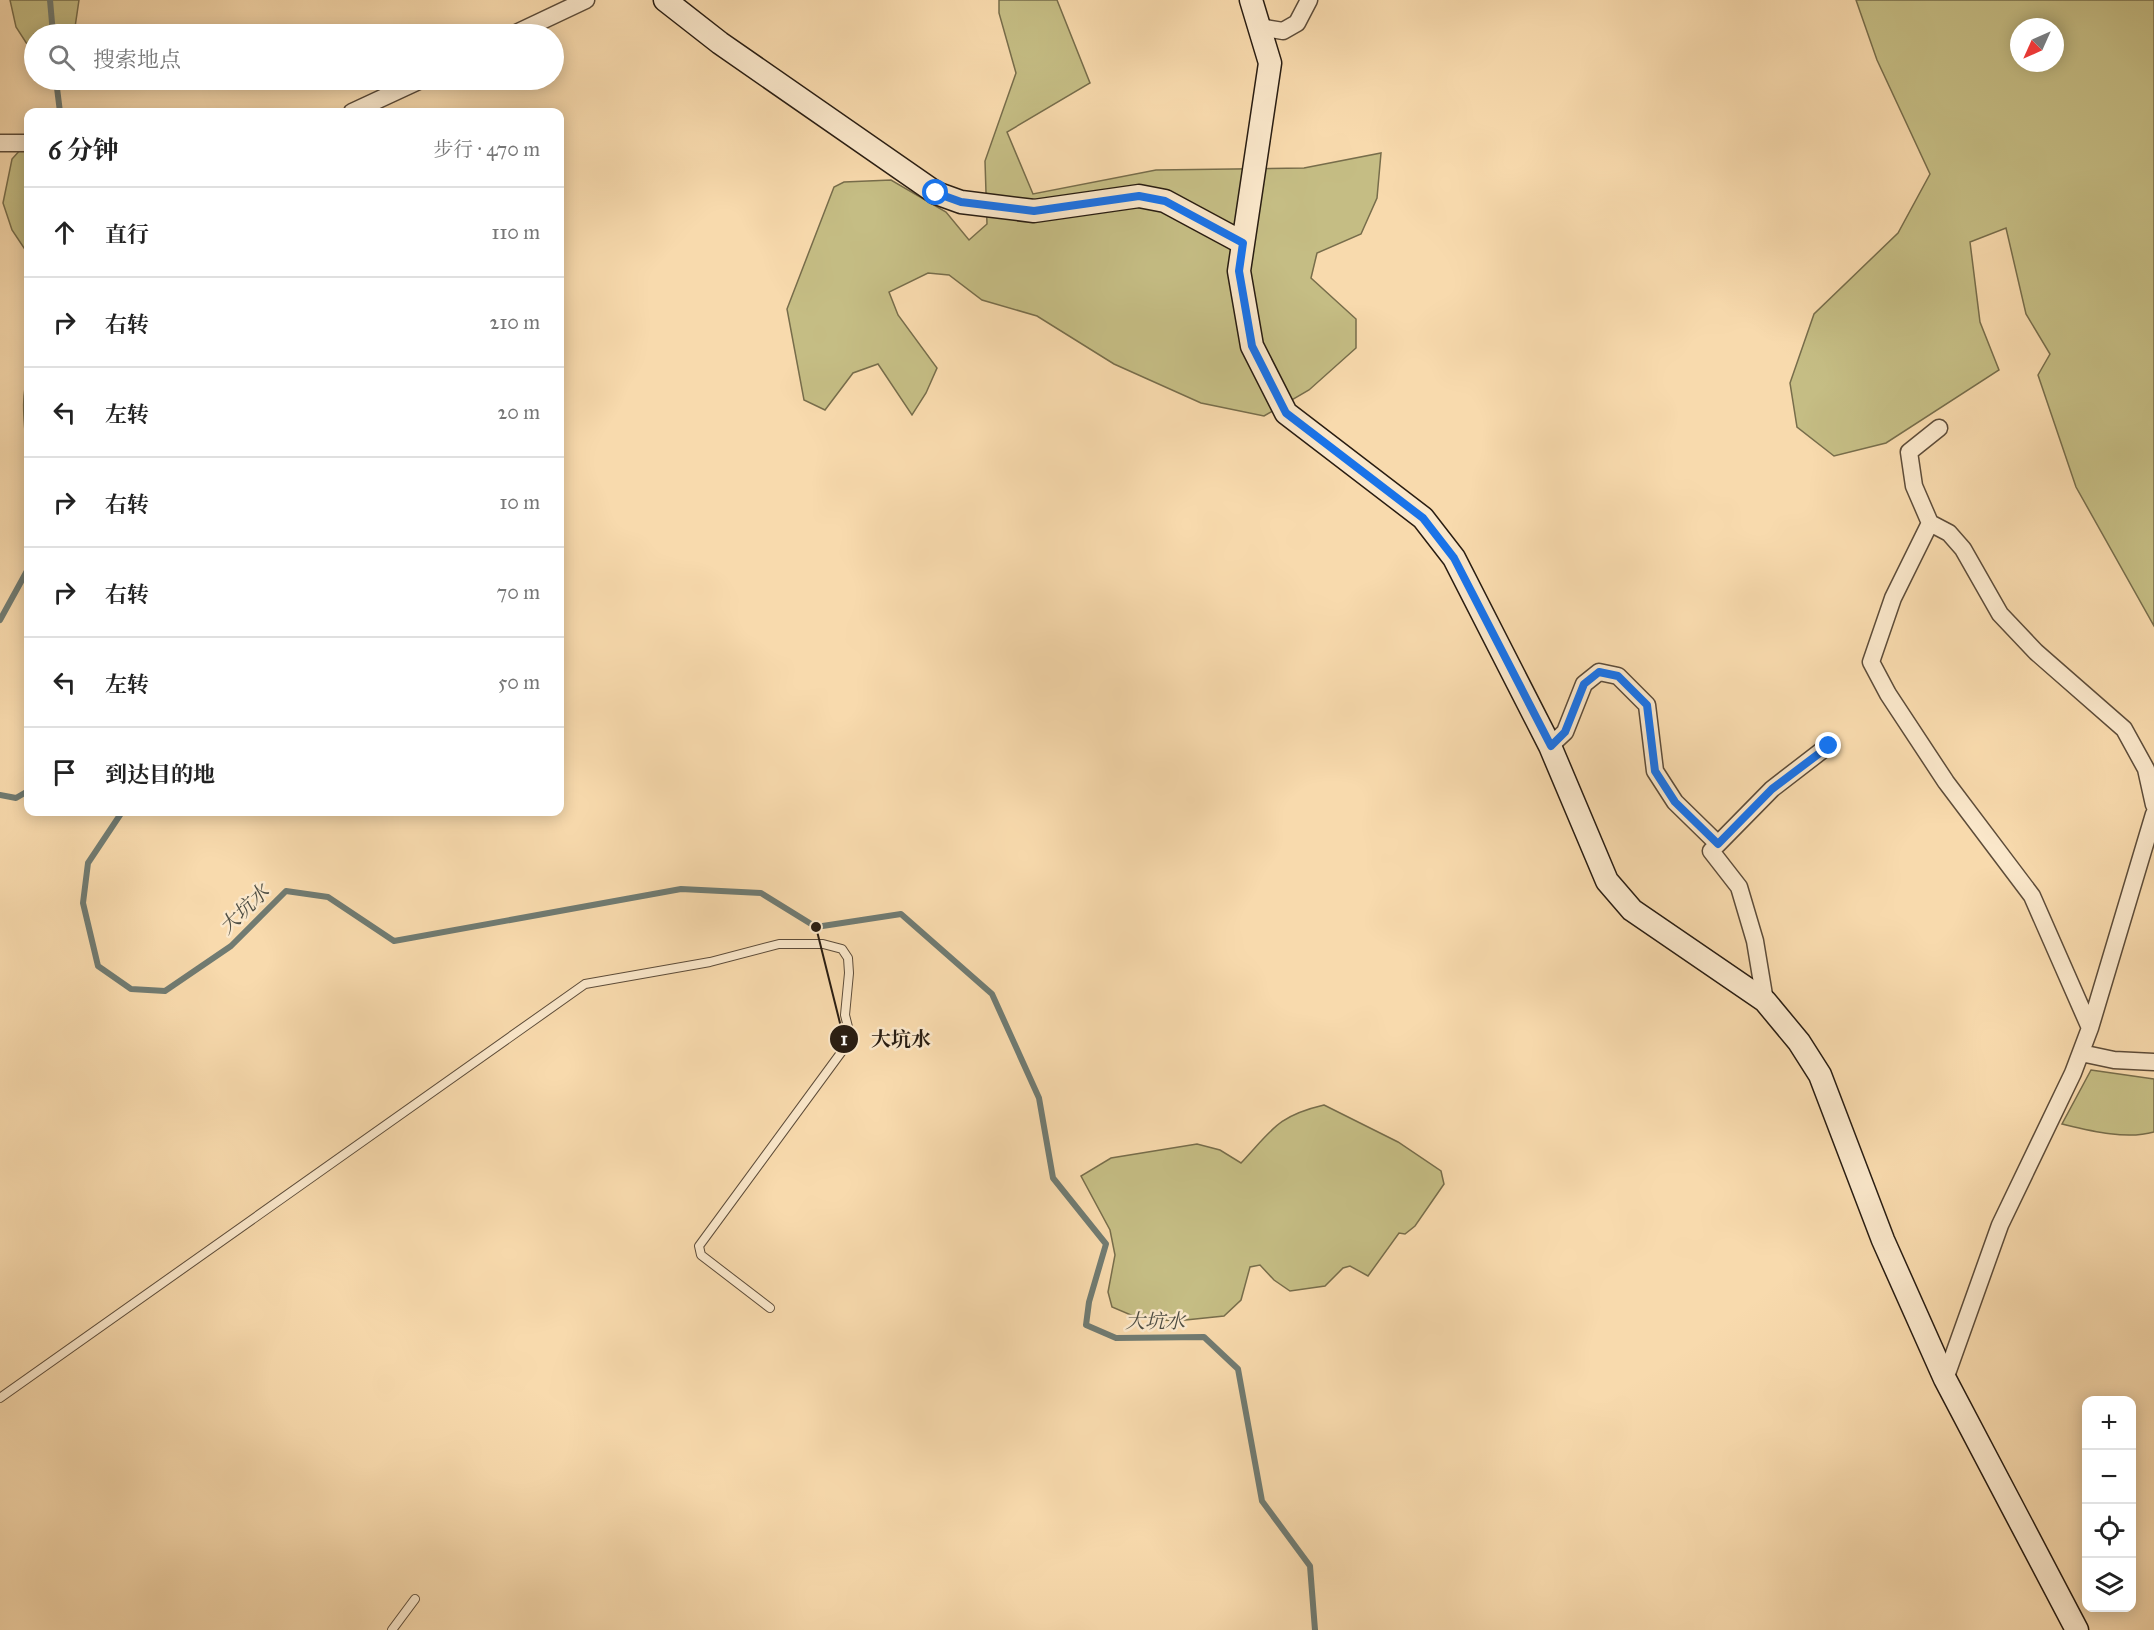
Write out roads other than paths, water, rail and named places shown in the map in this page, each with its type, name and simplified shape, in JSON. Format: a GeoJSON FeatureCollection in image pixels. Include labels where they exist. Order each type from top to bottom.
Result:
{"type":"FeatureCollection","features":[{"type":"Feature","properties":{"kind":"street"},"geometry":{"type":"LineString","coordinates":[[535,24],[586,0]]}},
{"type":"Feature","properties":{"kind":"street"},"geometry":{"type":"LineString","coordinates":[[665,0],[720,43],[936,193],[961,202],[1034,211],[1139,196],[1165,201],[1243,243]]}},
{"type":"Feature","properties":{"kind":"street"},"geometry":{"type":"LineString","coordinates":[[1251,0],[1270,63],[1239,271],[1252,346],[1286,413],[1423,518],[1454,558],[1551,746],[1606,881],[1632,910],[1765,1001],[1799,1042],[1820,1076],[1883,1240],[1945,1379],[2076,1630]]}},
{"type":"Feature","properties":{"kind":"street"},"geometry":{"type":"LineString","coordinates":[[1259,27],[1283,31],[1297,23],[1309,0]]}},
{"type":"Feature","properties":{"kind":"street"},"geometry":{"type":"LineString","coordinates":[[361,108],[399,90]]}},
{"type":"Feature","properties":{"kind":"street"},"geometry":{"type":"LineString","coordinates":[[0,143],[24,143]]}},
{"type":"Feature","properties":{"kind":"street"},"geometry":{"type":"LineString","coordinates":[[1939,428],[1909,452],[1914,486],[1930,523],[1949,533],[1963,549],[2000,614],[2036,652],[2124,729],[2146,769],[2154,805]]}},
{"type":"Feature","properties":{"kind":"street"},"geometry":{"type":"LineString","coordinates":[[1930,523],[1893,598],[1871,662],[1888,694],[1946,782],[2032,896],[2090,1028]]}},
{"type":"Feature","properties":{"kind":"street"},"geometry":{"type":"LineString","coordinates":[[1551,746],[1565,732],[1584,684],[1599,672],[1618,676],[1647,705],[1655,771],[1675,802],[1718,844]]}},
{"type":"Feature","properties":{"kind":"street"},"geometry":{"type":"LineString","coordinates":[[1765,1001],[1755,940],[1739,887],[1711,851],[1772,789],[1829,746]]}},
{"type":"Feature","properties":{"kind":"street"},"geometry":{"type":"LineString","coordinates":[[1945,1379],[2000,1225],[2081,1053],[2154,814]]}},
{"type":"Feature","properties":{"kind":"street"},"geometry":{"type":"LineString","coordinates":[[2081,1053],[2114,1060],[2154,1062]]}},
{"type":"Feature","properties":{"kind":"lane"},"geometry":{"type":"LineString","coordinates":[[0,1398],[585,984],[710,962],[779,944],[823,944],[842,949],[848,958],[845,1015],[851,1039],[699,1246],[701,1255],[770,1308]]}},
{"type":"Feature","properties":{"kind":"lane"},"geometry":{"type":"LineString","coordinates":[[392,1630],[415,1599]]}},
{"type":"Feature","properties":{"kind":"waterway","name":"大坑水"},"geometry":{"type":"LineString","coordinates":[[50,0],[52,24]]}},
{"type":"Feature","properties":{"kind":"waterway","name":"大坑水"},"geometry":{"type":"LineString","coordinates":[[57,90],[60,108]]}},
{"type":"Feature","properties":{"kind":"waterway","name":"大坑水"},"geometry":{"type":"LineString","coordinates":[[0,620],[24,576]]}},
{"type":"Feature","properties":{"kind":"waterway","name":"大坑水"},"geometry":{"type":"LineString","coordinates":[[0,795],[16,798],[24,793]]}},
{"type":"Feature","properties":{"kind":"waterway","name":"大坑水"},"geometry":{"type":"LineString","coordinates":[[119,816],[88,863],[83,903],[98,966],[131,989],[165,991],[231,946],[286,891],[328,897],[394,941],[681,889],[761,893],[816,927],[901,914],[992,994],[1039,1098],[1053,1178],[1106,1244],[1089,1302],[1086,1325],[1116,1338],[1204,1337],[1238,1369],[1262,1501],[1310,1566],[1315,1630]]}},
{"type":"Feature","properties":{"kind":"place","name":"大坑水"},"geometry":{"type":"Point","coordinates":[816,927]}}]}
